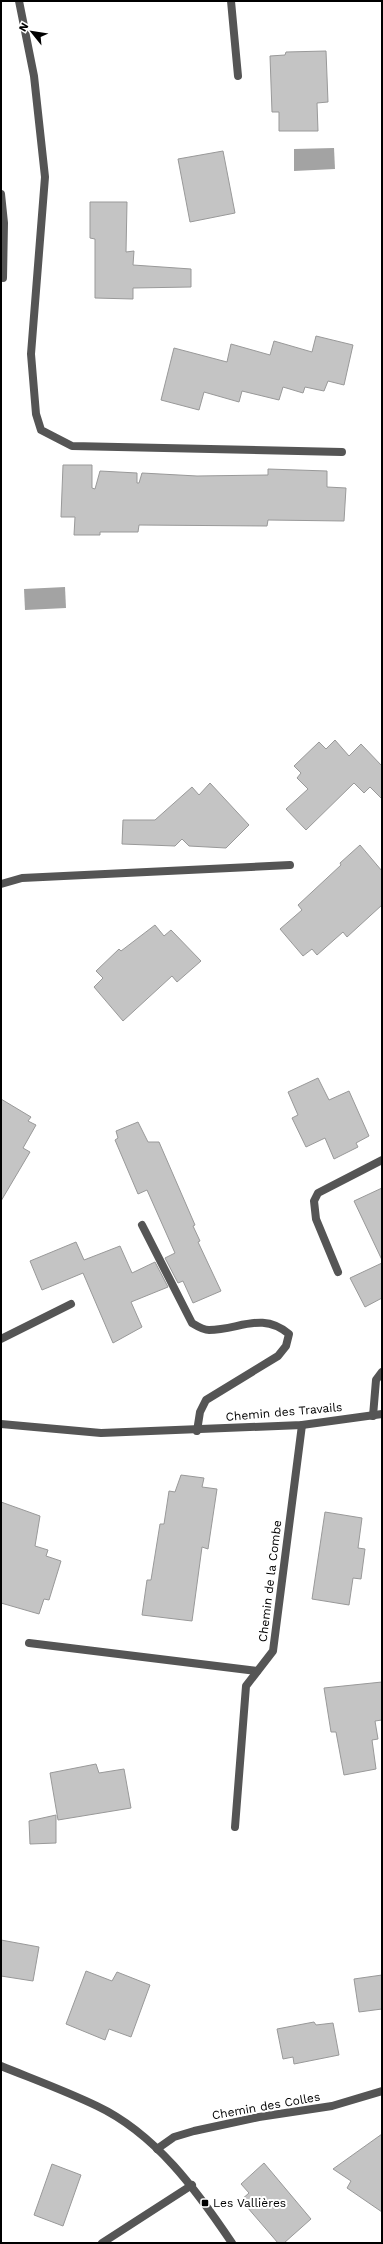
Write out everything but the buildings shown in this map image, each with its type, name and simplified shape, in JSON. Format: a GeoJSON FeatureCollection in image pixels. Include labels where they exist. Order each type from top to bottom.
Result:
{"type":"FeatureCollection","features":[{"type":"Feature","properties":{"kind":"street"},"geometry":{"type":"LineString","coordinates":[[19,1],[34,76],[44,177],[31,354],[36,414],[41,430],[72,446],[342,452]]}},
{"type":"Feature","properties":{"kind":"street"},"geometry":{"type":"LineString","coordinates":[[231,1],[238,76]]}},
{"type":"Feature","properties":{"kind":"street"},"geometry":{"type":"LineString","coordinates":[[1,194],[3,278]]}},
{"type":"Feature","properties":{"kind":"street"},"geometry":{"type":"LineString","coordinates":[[1,884],[22,878],[290,866]]}},
{"type":"Feature","properties":{"kind":"street"},"geometry":{"type":"LineString","coordinates":[[338,1272],[316,1219],[314,1201],[318,1193],[382,1160]]}},
{"type":"Feature","properties":{"kind":"street"},"geometry":{"type":"LineString","coordinates":[[142,1225],[192,1324],[207,1330],[262,1322],[278,1325],[289,1334],[286,1346],[278,1356],[206,1400],[200,1412],[197,1431]]}},
{"type":"Feature","properties":{"kind":"street"},"geometry":{"type":"LineString","coordinates":[[1,1339],[71,1304]]}},
{"type":"Feature","properties":{"kind":"street"},"geometry":{"type":"LineString","coordinates":[[373,1416],[376,1380],[382,1372]]}},
{"type":"Feature","properties":{"kind":"street","name":"Chemin des Travails"},"geometry":{"type":"LineString","coordinates":[[1,1424],[101,1433],[197,1431],[302,1425],[382,1414]]}},
{"type":"Feature","properties":{"kind":"street","name":"Chemin de la Combe"},"geometry":{"type":"LineString","coordinates":[[234,1827],[246,1686],[273,1650],[302,1425]]}},
{"type":"Feature","properties":{"kind":"street"},"geometry":{"type":"LineString","coordinates":[[29,1643],[257,1671]]}},
{"type":"Feature","properties":{"kind":"street"},"geometry":{"type":"LineString","coordinates":[[1,2066],[98,2106],[125,2123],[157,2149],[192,2185],[232,2243]]}},
{"type":"Feature","properties":{"kind":"street","name":"Chemin des Colles"},"geometry":{"type":"LineString","coordinates":[[157,2149],[174,2137],[194,2131],[259,2118],[332,2106],[382,2091]]}},
{"type":"Feature","properties":{"kind":"street"},"geometry":{"type":"LineString","coordinates":[[102,2243],[192,2185]]}},
{"type":"Feature","properties":{"kind":"shaded area"},"geometry":{"type":"Polygon","coordinates":[[[334,148],[335,169],[294,171],[294,149],[334,148]]]}},
{"type":"Feature","properties":{"kind":"shaded area"},"geometry":{"type":"Polygon","coordinates":[[[65,587],[66,608],[25,610],[24,589],[65,587]]]}},
{"type":"Feature","properties":{"kind":"place","name":"Les Vallières"},"geometry":{"type":"Point","coordinates":[205,2203]}}]}
